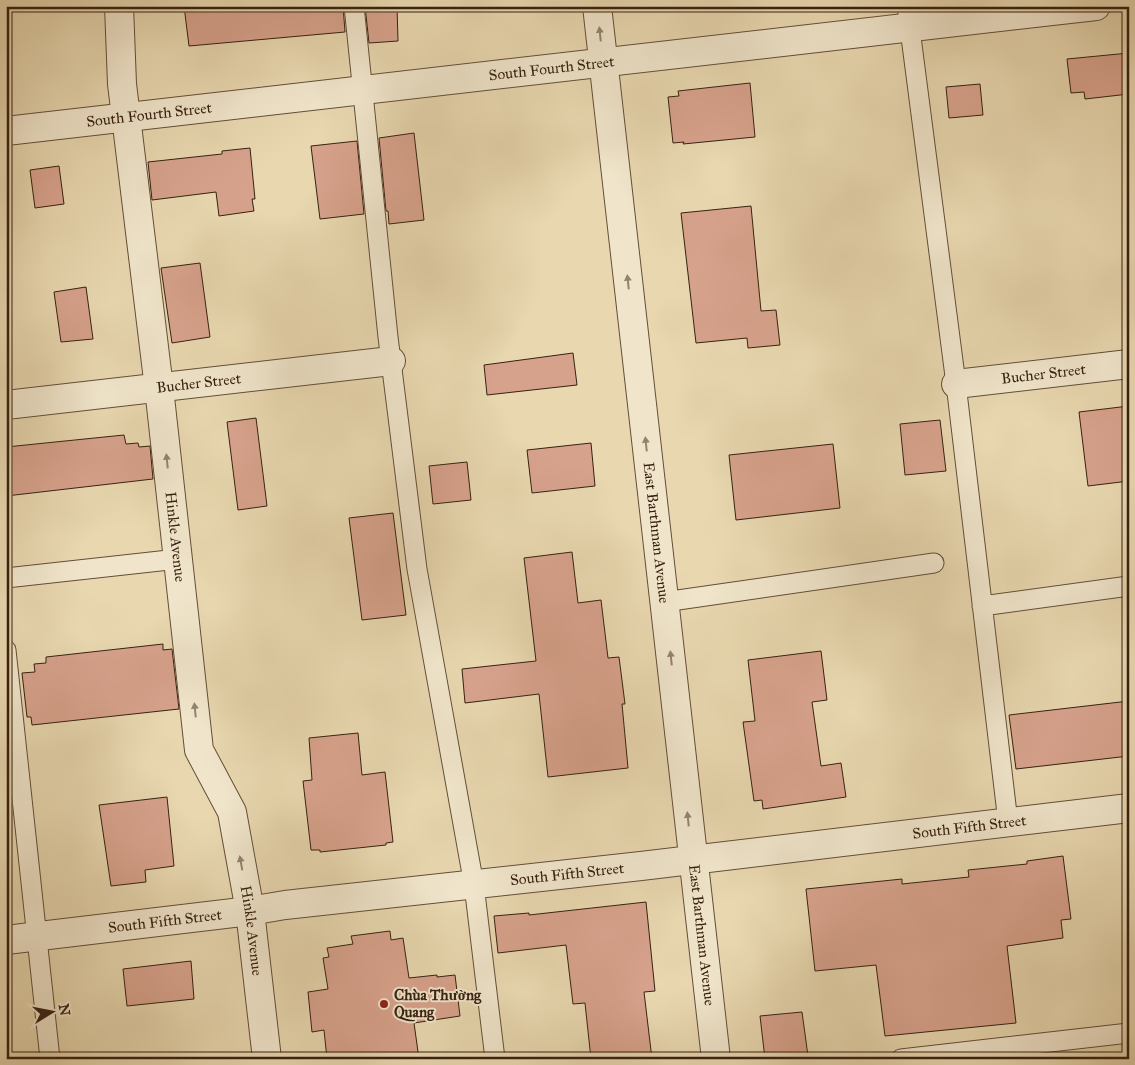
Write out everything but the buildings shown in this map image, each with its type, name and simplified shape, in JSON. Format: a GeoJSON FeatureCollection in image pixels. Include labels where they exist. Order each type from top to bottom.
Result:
{"type":"FeatureCollection","features":[{"type":"Feature","properties":{"kind":"street","name":"Hinkle Avenue"},"geometry":{"type":"LineString","coordinates":[[118,6],[122,84],[159,388],[199,750],[232,812],[250,911],[267,1059]]}},
{"type":"Feature","properties":{"kind":"street","name":"East Barthman Avenue"},"geometry":{"type":"LineString","coordinates":[[597,6],[716,1059]]}},
{"type":"Feature","properties":{"kind":"street","name":"South Fourth Street"},"geometry":{"type":"LineString","coordinates":[[6,131],[603,62],[908,17],[1096,6]]}},
{"type":"Feature","properties":{"kind":"street","name":"Bucher Street"},"geometry":{"type":"LineString","coordinates":[[6,405],[391,361]]}},
{"type":"Feature","properties":{"kind":"street","name":"Bucher Street"},"geometry":{"type":"LineString","coordinates":[[956,384],[1129,364]]}},
{"type":"Feature","properties":{"kind":"street","name":"South Fifth Street"},"geometry":{"type":"LineString","coordinates":[[6,940],[250,911],[285,905],[474,885],[1129,808]]}},
{"type":"Feature","properties":{"kind":"lane"},"geometry":{"type":"LineString","coordinates":[[354,6],[391,361],[417,569],[474,885],[495,1059]]}},
{"type":"Feature","properties":{"kind":"lane"},"geometry":{"type":"LineString","coordinates":[[908,17],[956,384],[1008,822]]}},
{"type":"Feature","properties":{"kind":"lane"},"geometry":{"type":"LineString","coordinates":[[6,578],[178,559]]}},
{"type":"Feature","properties":{"kind":"lane"},"geometry":{"type":"LineString","coordinates":[[664,602],[934,563]]}},
{"type":"Feature","properties":{"kind":"lane"},"geometry":{"type":"LineString","coordinates":[[982,606],[1129,586]]}},
{"type":"Feature","properties":{"kind":"lane"},"geometry":{"type":"LineString","coordinates":[[6,650],[50,1059]]}},
{"type":"Feature","properties":{"kind":"lane"},"geometry":{"type":"LineString","coordinates":[[901,1059],[1129,1033]]}},
{"type":"Feature","properties":{"kind":"place","name":"Chùa Thường Quang"},"geometry":{"type":"Point","coordinates":[384,1004]}}]}
